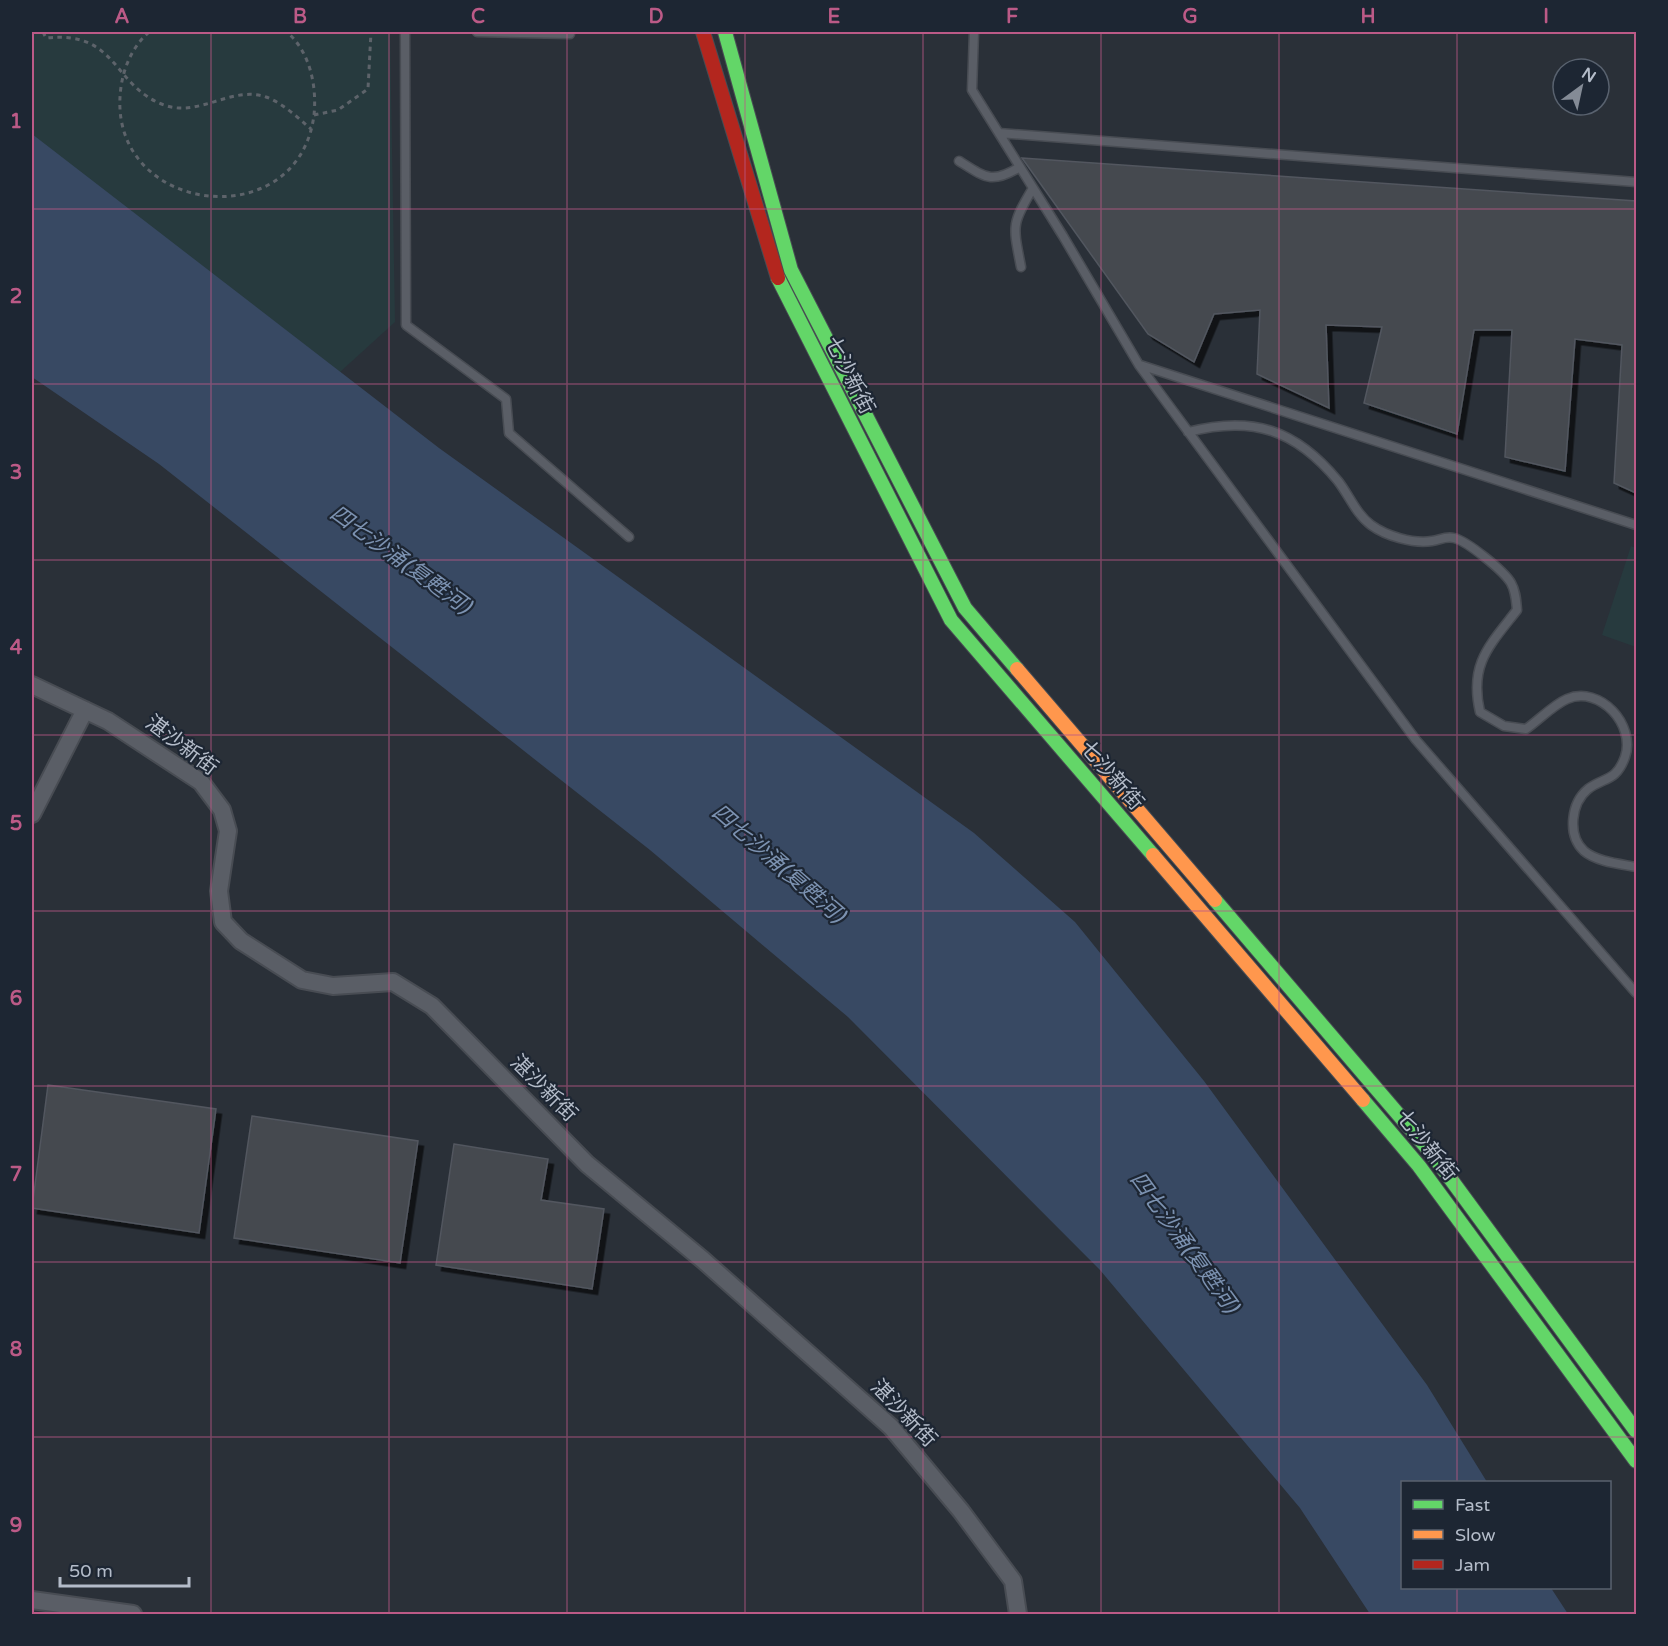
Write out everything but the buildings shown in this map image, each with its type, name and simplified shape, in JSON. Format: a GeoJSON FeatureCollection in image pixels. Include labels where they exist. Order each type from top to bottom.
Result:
{"type":"FeatureCollection","features":[{"type":"Feature","properties":{"kind":"street","name":"七沙新街"},"geometry":{"type":"LineString","coordinates":[[703,32],[778,278],[951,620],[1419,1166],[1636,1461]]}},
{"type":"Feature","properties":{"kind":"street","name":"七沙新街"},"geometry":{"type":"LineString","coordinates":[[725,32],[791,270],[964,608],[1433,1155],[1636,1431]]}},
{"type":"Feature","properties":{"kind":"street","name":"湛沙新街"},"geometry":{"type":"LineString","coordinates":[[32,686],[85,710],[133,736],[201,782],[222,810],[228,831],[219,891],[223,922],[241,941],[302,980],[333,986],[393,982],[432,1006],[587,1164],[703,1260],[891,1427],[961,1511],[1013,1581],[1018,1614]]}},
{"type":"Feature","properties":{"kind":"street"},"geometry":{"type":"LineString","coordinates":[[32,814],[85,710]]}},
{"type":"Feature","properties":{"kind":"street"},"geometry":{"type":"LineString","coordinates":[[32,1587],[66,1605]]}},
{"type":"Feature","properties":{"kind":"street"},"geometry":{"type":"LineString","coordinates":[[32,1600],[133,1614]]}},
{"type":"Feature","properties":{"kind":"street"},"geometry":{"type":"LineString","coordinates":[[32,1610],[66,1605]]}},
{"type":"Feature","properties":{"kind":"lane"},"geometry":{"type":"LineString","coordinates":[[405,32],[406,325],[506,399],[509,433],[629,537]]}},
{"type":"Feature","properties":{"kind":"lane"},"geometry":{"type":"LineString","coordinates":[[477,32],[570,34],[570,32]]}},
{"type":"Feature","properties":{"kind":"lane"},"geometry":{"type":"LineString","coordinates":[[974,32],[972,90],[1139,365],[1416,740],[1636,993]]}},
{"type":"Feature","properties":{"kind":"lane"},"geometry":{"type":"LineString","coordinates":[[999,133],[1636,182]]}},
{"type":"Feature","properties":{"kind":"lane"},"geometry":{"type":"LineString","coordinates":[[959,161],[986,178],[1002,178],[1020,167]]}},
{"type":"Feature","properties":{"kind":"lane"},"geometry":{"type":"LineString","coordinates":[[1021,267],[1014,231],[1016,217],[1033,188]]}},
{"type":"Feature","properties":{"kind":"lane"},"geometry":{"type":"LineString","coordinates":[[1139,365],[1636,525]]}},
{"type":"Feature","properties":{"kind":"lane"},"geometry":{"type":"LineString","coordinates":[[1188,432],[1209,426],[1250,427],[1269,429],[1294,439],[1338,482],[1370,525],[1382,532],[1412,541],[1456,539],[1487,559],[1510,581],[1517,610],[1479,663],[1476,692],[1480,712],[1504,726],[1526,729],[1567,699],[1592,696],[1607,705],[1619,720],[1627,739],[1625,757],[1616,773],[1607,781],[1589,788],[1580,799],[1573,814],[1575,835],[1584,851],[1604,861],[1636,867]]}},
{"type":"Feature","properties":{"kind":"path"},"geometry":{"type":"LineString","coordinates":[[43,32],[46,38],[65,36],[98,46],[148,97],[162,104],[180,109],[196,108],[252,94],[268,98],[312,129]]}},
{"type":"Feature","properties":{"kind":"path"},"geometry":{"type":"LineString","coordinates":[[149,32],[139,40],[123,71],[119,101],[124,132],[139,159],[161,180],[189,194],[219,198],[250,193],[277,179],[298,157],[312,129],[316,95],[308,62],[287,32]]}},
{"type":"Feature","properties":{"kind":"path"},"geometry":{"type":"LineString","coordinates":[[314,115],[338,110],[368,89],[371,32]]}},
{"type":"Feature","properties":{"kind":"green space"},"geometry":{"type":"Polygon","coordinates":[[[32,32],[390,32],[395,322],[340,372],[38,140],[32,134],[32,32]]]}},
{"type":"Feature","properties":{"kind":"green space"},"geometry":{"type":"Polygon","coordinates":[[[1631,546],[1636,548],[1636,647],[1602,635],[1631,546]]]}},
{"type":"Feature","properties":{"kind":"water","name":"四七沙涌(复甦河)"},"geometry":{"type":"Polygon","coordinates":[[[32,134],[439,448],[974,833],[1075,922],[1204,1081],[1427,1385],[1486,1481],[1401,1481],[1401,1589],[1552,1589],[1568,1614],[1370,1614],[1300,1508],[1100,1270],[848,1017],[650,850],[159,464],[32,377],[32,134]]]}},
{"type":"Feature","properties":{"kind":"traffic: fast"},"geometry":{"type":"LineString","coordinates":[[725,32],[791,270],[965,608],[1017,669]]}},
{"type":"Feature","properties":{"kind":"traffic: fast"},"geometry":{"type":"LineString","coordinates":[[778,278],[951,620],[1153,855]]}},
{"type":"Feature","properties":{"kind":"traffic: fast"},"geometry":{"type":"LineString","coordinates":[[1215,900],[1433,1155],[1636,1431]]}},
{"type":"Feature","properties":{"kind":"traffic: fast"},"geometry":{"type":"LineString","coordinates":[[1363,1100],[1419,1166],[1636,1461]]}},
{"type":"Feature","properties":{"kind":"traffic: slow"},"geometry":{"type":"LineString","coordinates":[[1017,669],[1215,900]]}},
{"type":"Feature","properties":{"kind":"traffic: slow"},"geometry":{"type":"LineString","coordinates":[[1153,855],[1363,1100]]}},
{"type":"Feature","properties":{"kind":"traffic: jam"},"geometry":{"type":"LineString","coordinates":[[703,32],[778,278]]}}]}
